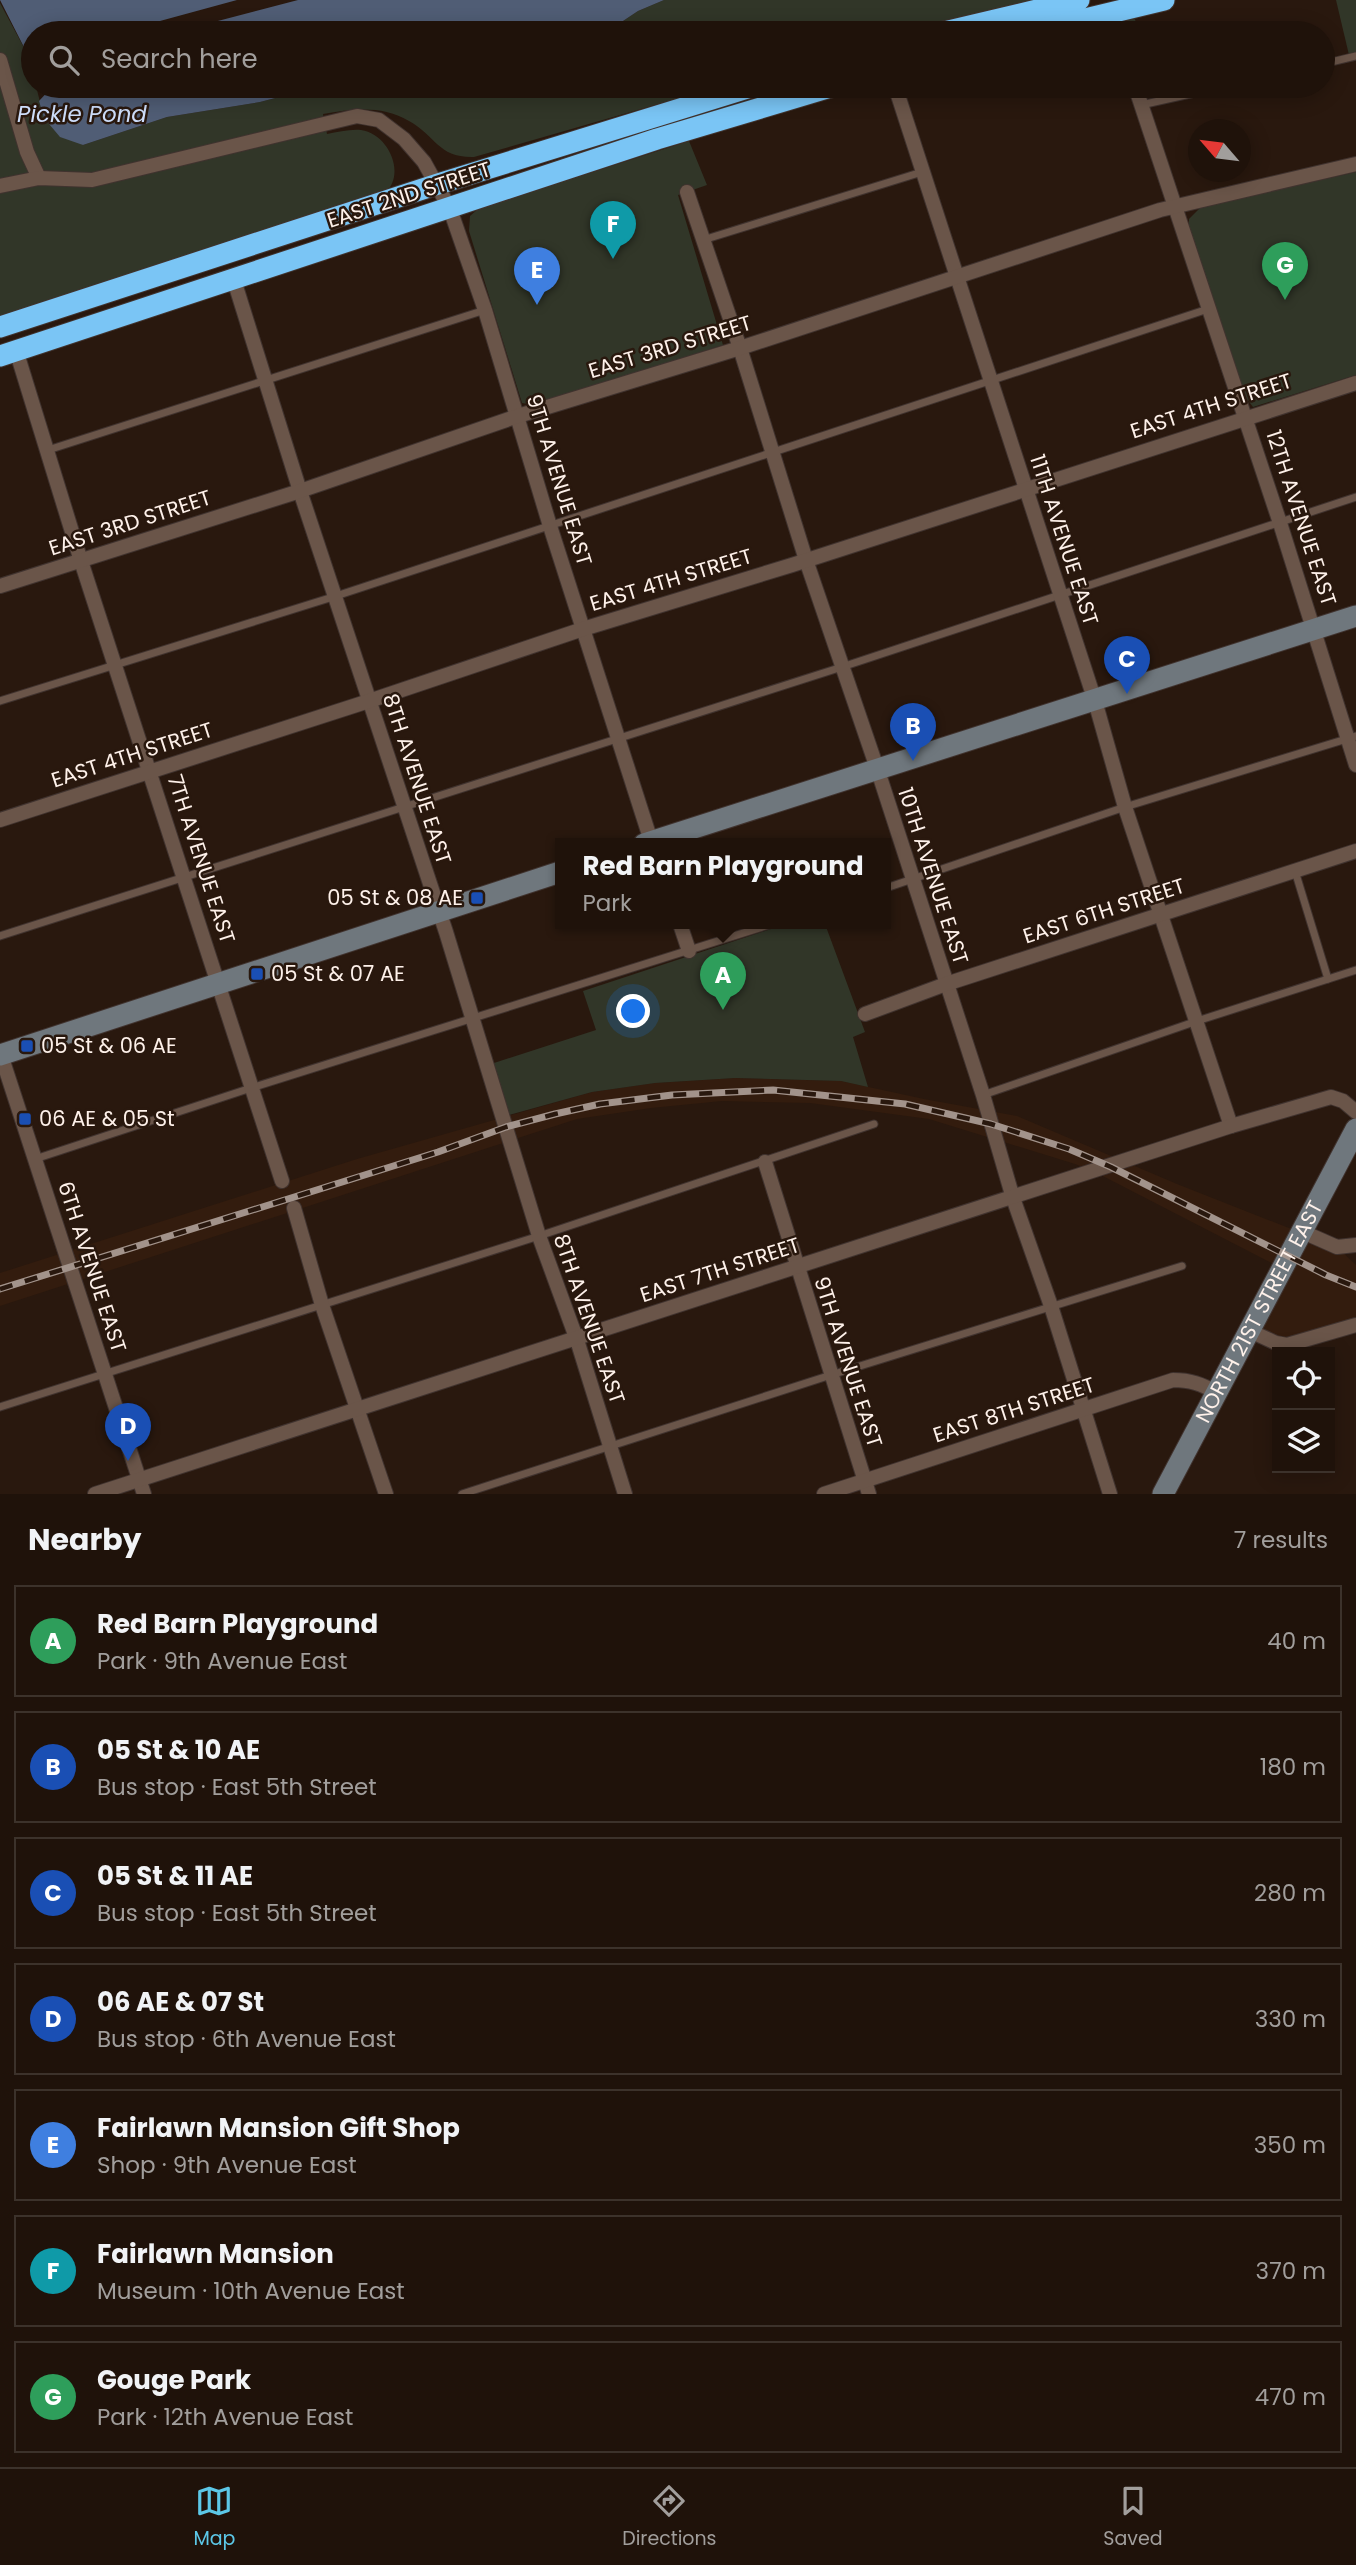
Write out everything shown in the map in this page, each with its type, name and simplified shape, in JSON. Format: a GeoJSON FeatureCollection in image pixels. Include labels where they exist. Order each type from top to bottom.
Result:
{"type":"FeatureCollection","features":[{"type":"Feature","properties":{"kind":"highway"},"geometry":{"type":"LineString","coordinates":[[991,21],[1079,0]]}},
{"type":"Feature","properties":{"kind":"highway"},"geometry":{"type":"LineString","coordinates":[[1077,21],[1164,0]]}},
{"type":"Feature","properties":{"kind":"highway","name":"EAST 2ND STREET"},"geometry":{"type":"LineString","coordinates":[[0,327],[438,184],[715,98]]}},
{"type":"Feature","properties":{"kind":"highway","name":"EAST 2ND STREET"},"geometry":{"type":"LineString","coordinates":[[8,353],[657,139],[794,98]]}},
{"type":"Feature","properties":{"kind":"street"},"geometry":{"type":"LineString","coordinates":[[0,60],[27,152],[38,178]]}},
{"type":"Feature","properties":{"kind":"street","name":"11TH AVENUE EAST"},"geometry":{"type":"LineString","coordinates":[[899,98],[1095,701],[1125,807],[1231,1126]]}},
{"type":"Feature","properties":{"kind":"street","name":"12TH AVENUE EAST"},"geometry":{"type":"LineString","coordinates":[[1139,98],[1352,738],[1356,765]]}},
{"type":"Feature","properties":{"kind":"street","name":"9TH AVENUE EAST"},"geometry":{"type":"LineString","coordinates":[[0,186],[38,178],[92,180],[357,116],[379,120],[397,132],[419,155],[450,209],[485,310],[648,838]]}},
{"type":"Feature","properties":{"kind":"street","name":"EAST 3RD STREET"},"geometry":{"type":"LineString","coordinates":[[0,586],[1173,206],[1356,164]]}},
{"type":"Feature","properties":{"kind":"street","name":"10TH AVENUE EAST"},"geometry":{"type":"LineString","coordinates":[[687,192],[983,1094],[1013,1198],[1051,1306],[1110,1494]]}},
{"type":"Feature","properties":{"kind":"street","name":"8TH AVENUE EAST"},"geometry":{"type":"LineString","coordinates":[[233,277],[300,491],[440,913],[539,1236],[577,1339],[625,1494]]}},
{"type":"Feature","properties":{"kind":"street","name":"7TH AVENUE EAST"},"geometry":{"type":"LineString","coordinates":[[8,353],[48,450],[81,561],[282,1181]]}},
{"type":"Feature","properties":{"kind":"street","name":"EAST 4TH STREET"},"geometry":{"type":"LineString","coordinates":[[0,820],[583,629],[1356,383]]}},
{"type":"Feature","properties":{"kind":"street"},"geometry":{"type":"LineString","coordinates":[[665,838],[1356,616]]}},
{"type":"Feature","properties":{"kind":"street","name":"EAST 6TH STREET"},"geometry":{"type":"LineString","coordinates":[[865,1014],[946,984],[1356,851]]}},
{"type":"Feature","properties":{"kind":"street"},"geometry":{"type":"LineString","coordinates":[[0,1054],[555,874]]}},
{"type":"Feature","properties":{"kind":"street"},"geometry":{"type":"LineString","coordinates":[[682,929],[689,951]]}},
{"type":"Feature","properties":{"kind":"street","name":"6TH AVENUE EAST"},"geometry":{"type":"LineString","coordinates":[[0,1054],[141,1487]]}},
{"type":"Feature","properties":{"kind":"street","name":"EAST 7TH STREET"},"geometry":{"type":"LineString","coordinates":[[95,1494],[141,1487],[359,1410],[1231,1126],[1331,1097],[1342,1101],[1356,1112]]}},
{"type":"Feature","properties":{"kind":"street","name":"NORTH 21ST STREET EAST"},"geometry":{"type":"LineString","coordinates":[[1163,1494],[1356,1129]]}},
{"type":"Feature","properties":{"kind":"street","name":"9TH AVENUE EAST"},"geometry":{"type":"LineString","coordinates":[[765,1162],[796,1268],[867,1487]]}},
{"type":"Feature","properties":{"kind":"street"},"geometry":{"type":"LineString","coordinates":[[294,1208],[322,1305],[386,1494]]}},
{"type":"Feature","properties":{"kind":"street"},"geometry":{"type":"LineString","coordinates":[[1303,1232],[1337,1247],[1356,1245]]}},
{"type":"Feature","properties":{"kind":"street"},"geometry":{"type":"LineString","coordinates":[[1250,1331],[1287,1345],[1356,1325]]}},
{"type":"Feature","properties":{"kind":"street","name":"EAST 8TH STREET"},"geometry":{"type":"LineString","coordinates":[[824,1494],[867,1487],[1173,1380],[1201,1384],[1217,1393]]}},
{"type":"Feature","properties":{"kind":"lane"},"geometry":{"type":"LineString","coordinates":[[1335,61],[1356,56]]}},
{"type":"Feature","properties":{"kind":"lane"},"geometry":{"type":"LineString","coordinates":[[1141,105],[1172,98]]}},
{"type":"Feature","properties":{"kind":"lane"},"geometry":{"type":"LineString","coordinates":[[703,240],[923,171]]}},
{"type":"Feature","properties":{"kind":"lane"},"geometry":{"type":"LineString","coordinates":[[0,701],[336,596],[1208,309]]}},
{"type":"Feature","properties":{"kind":"lane"},"geometry":{"type":"LineString","coordinates":[[48,450],[485,310]]}},
{"type":"Feature","properties":{"kind":"lane"},"geometry":{"type":"LineString","coordinates":[[0,936],[842,667],[1356,497]]}},
{"type":"Feature","properties":{"kind":"lane"},"geometry":{"type":"LineString","coordinates":[[891,886],[1125,807],[1352,738]]}},
{"type":"Feature","properties":{"kind":"lane"},"geometry":{"type":"LineString","coordinates":[[1295,870],[1328,979]]}},
{"type":"Feature","properties":{"kind":"lane"},"geometry":{"type":"LineString","coordinates":[[35,1159],[757,929]]}},
{"type":"Feature","properties":{"kind":"lane"},"geometry":{"type":"LineString","coordinates":[[983,1094],[1356,970]]}},
{"type":"Feature","properties":{"kind":"lane"},"geometry":{"type":"LineString","coordinates":[[0,1408],[539,1236],[874,1124]]}},
{"type":"Feature","properties":{"kind":"lane"},"geometry":{"type":"LineString","coordinates":[[462,1494],[1182,1266]]}},
{"type":"Feature","properties":{"kind":"shaded area"},"geometry":{"type":"Polygon","coordinates":[[[735,1078],[841,1081],[1017,1116],[1177,1184],[1337,1247],[1356,1265],[1356,1325],[1300,1343],[1250,1331],[1283,1269],[1075,1164],[929,1119],[810,1103],[722,1101],[577,1119],[0,1306],[0,1273],[357,1159],[592,1092],[655,1083],[735,1078]]]}},
{"type":"Feature","properties":{"kind":"green space"},"geometry":{"type":"Polygon","coordinates":[[[664,0],[1041,0],[954,21],[623,21],[664,0]]]}},
{"type":"Feature","properties":{"kind":"green space"},"geometry":{"type":"Polygon","coordinates":[[[1336,0],[1356,0],[1356,52],[1349,55],[1336,0]]]}},
{"type":"Feature","properties":{"kind":"green space"},"geometry":{"type":"Polygon","coordinates":[[[0,3],[21,42],[21,98],[39,98],[44,118],[83,145],[167,117],[275,98],[679,98],[474,157],[452,154],[409,121],[388,112],[356,110],[323,114],[327,134],[361,130],[371,133],[387,147],[392,156],[394,177],[384,194],[0,320],[0,3]]]}},
{"type":"Feature","properties":{"kind":"green space"},"geometry":{"type":"Polygon","coordinates":[[[1134,16],[1135,21],[1114,21],[1134,16]]]}},
{"type":"Feature","properties":{"kind":"green space"},"geometry":{"type":"Polygon","coordinates":[[[689,141],[707,185],[678,195],[723,345],[534,405],[522,403],[469,231],[470,216],[478,209],[689,141]]]}},
{"type":"Feature","properties":{"kind":"green space"},"geometry":{"type":"Polygon","coordinates":[[[1356,172],[1356,375],[1253,407],[1244,395],[1189,219],[1201,207],[1356,172]]]}},
{"type":"Feature","properties":{"kind":"green space"},"geometry":{"type":"Polygon","coordinates":[[[771,929],[827,929],[865,1032],[853,1037],[868,1087],[841,1081],[735,1078],[655,1083],[592,1092],[509,1115],[494,1063],[596,1030],[583,991],[771,929]]]}},
{"type":"Feature","properties":{"kind":"water"},"geometry":{"type":"Polygon","coordinates":[[[0,0],[237,0],[160,21],[21,21],[21,41],[0,0]]]}},
{"type":"Feature","properties":{"kind":"water"},"geometry":{"type":"Polygon","coordinates":[[[298,0],[664,0],[623,21],[218,21],[298,0]]]}},
{"type":"Feature","properties":{"kind":"water","name":"Pickle Pond"},"geometry":{"type":"Polygon","coordinates":[[[42,98],[275,98],[167,117],[83,145],[60,137],[44,118],[39,101],[42,98]]]}},
{"type":"Feature","properties":{"kind":"railway"},"geometry":{"type":"LineString","coordinates":[[0,1289],[438,1152],[506,1127],[555,1114],[600,1104],[672,1095],[773,1090],[905,1104],[991,1124],[1069,1149],[1111,1167],[1326,1275],[1356,1287]]}},
{"type":"Feature","properties":{"kind":"place","name":"Fairlawn Mansion"},"geometry":{"type":"Point","coordinates":[613,259]}},
{"type":"Feature","properties":{"kind":"place","name":"Gouge Park"},"geometry":{"type":"Point","coordinates":[1285,300]}},
{"type":"Feature","properties":{"kind":"place","name":"Fairlawn Mansion Gift Shop"},"geometry":{"type":"Point","coordinates":[537,305]}},
{"type":"Feature","properties":{"kind":"place","name":"05 St & 11 AE"},"geometry":{"type":"Point","coordinates":[1127,694]}},
{"type":"Feature","properties":{"kind":"place","name":"05 St & 10 AE"},"geometry":{"type":"Point","coordinates":[913,761]}},
{"type":"Feature","properties":{"kind":"place","name":"05 St & 08 AE"},"geometry":{"type":"Point","coordinates":[477,898]}},
{"type":"Feature","properties":{"kind":"place","name":"05 St & 07 AE"},"geometry":{"type":"Point","coordinates":[257,974]}},
{"type":"Feature","properties":{"kind":"place","name":"Red Barn Playground"},"geometry":{"type":"Point","coordinates":[723,1010]}},
{"type":"Feature","properties":{"kind":"place","name":"05 St & 06 AE"},"geometry":{"type":"Point","coordinates":[27,1046]}},
{"type":"Feature","properties":{"kind":"place","name":"06 AE & 05 St"},"geometry":{"type":"Point","coordinates":[25,1119]}},
{"type":"Feature","properties":{"kind":"place","name":"06 AE & 07 St"},"geometry":{"type":"Point","coordinates":[128,1461]}}]}
